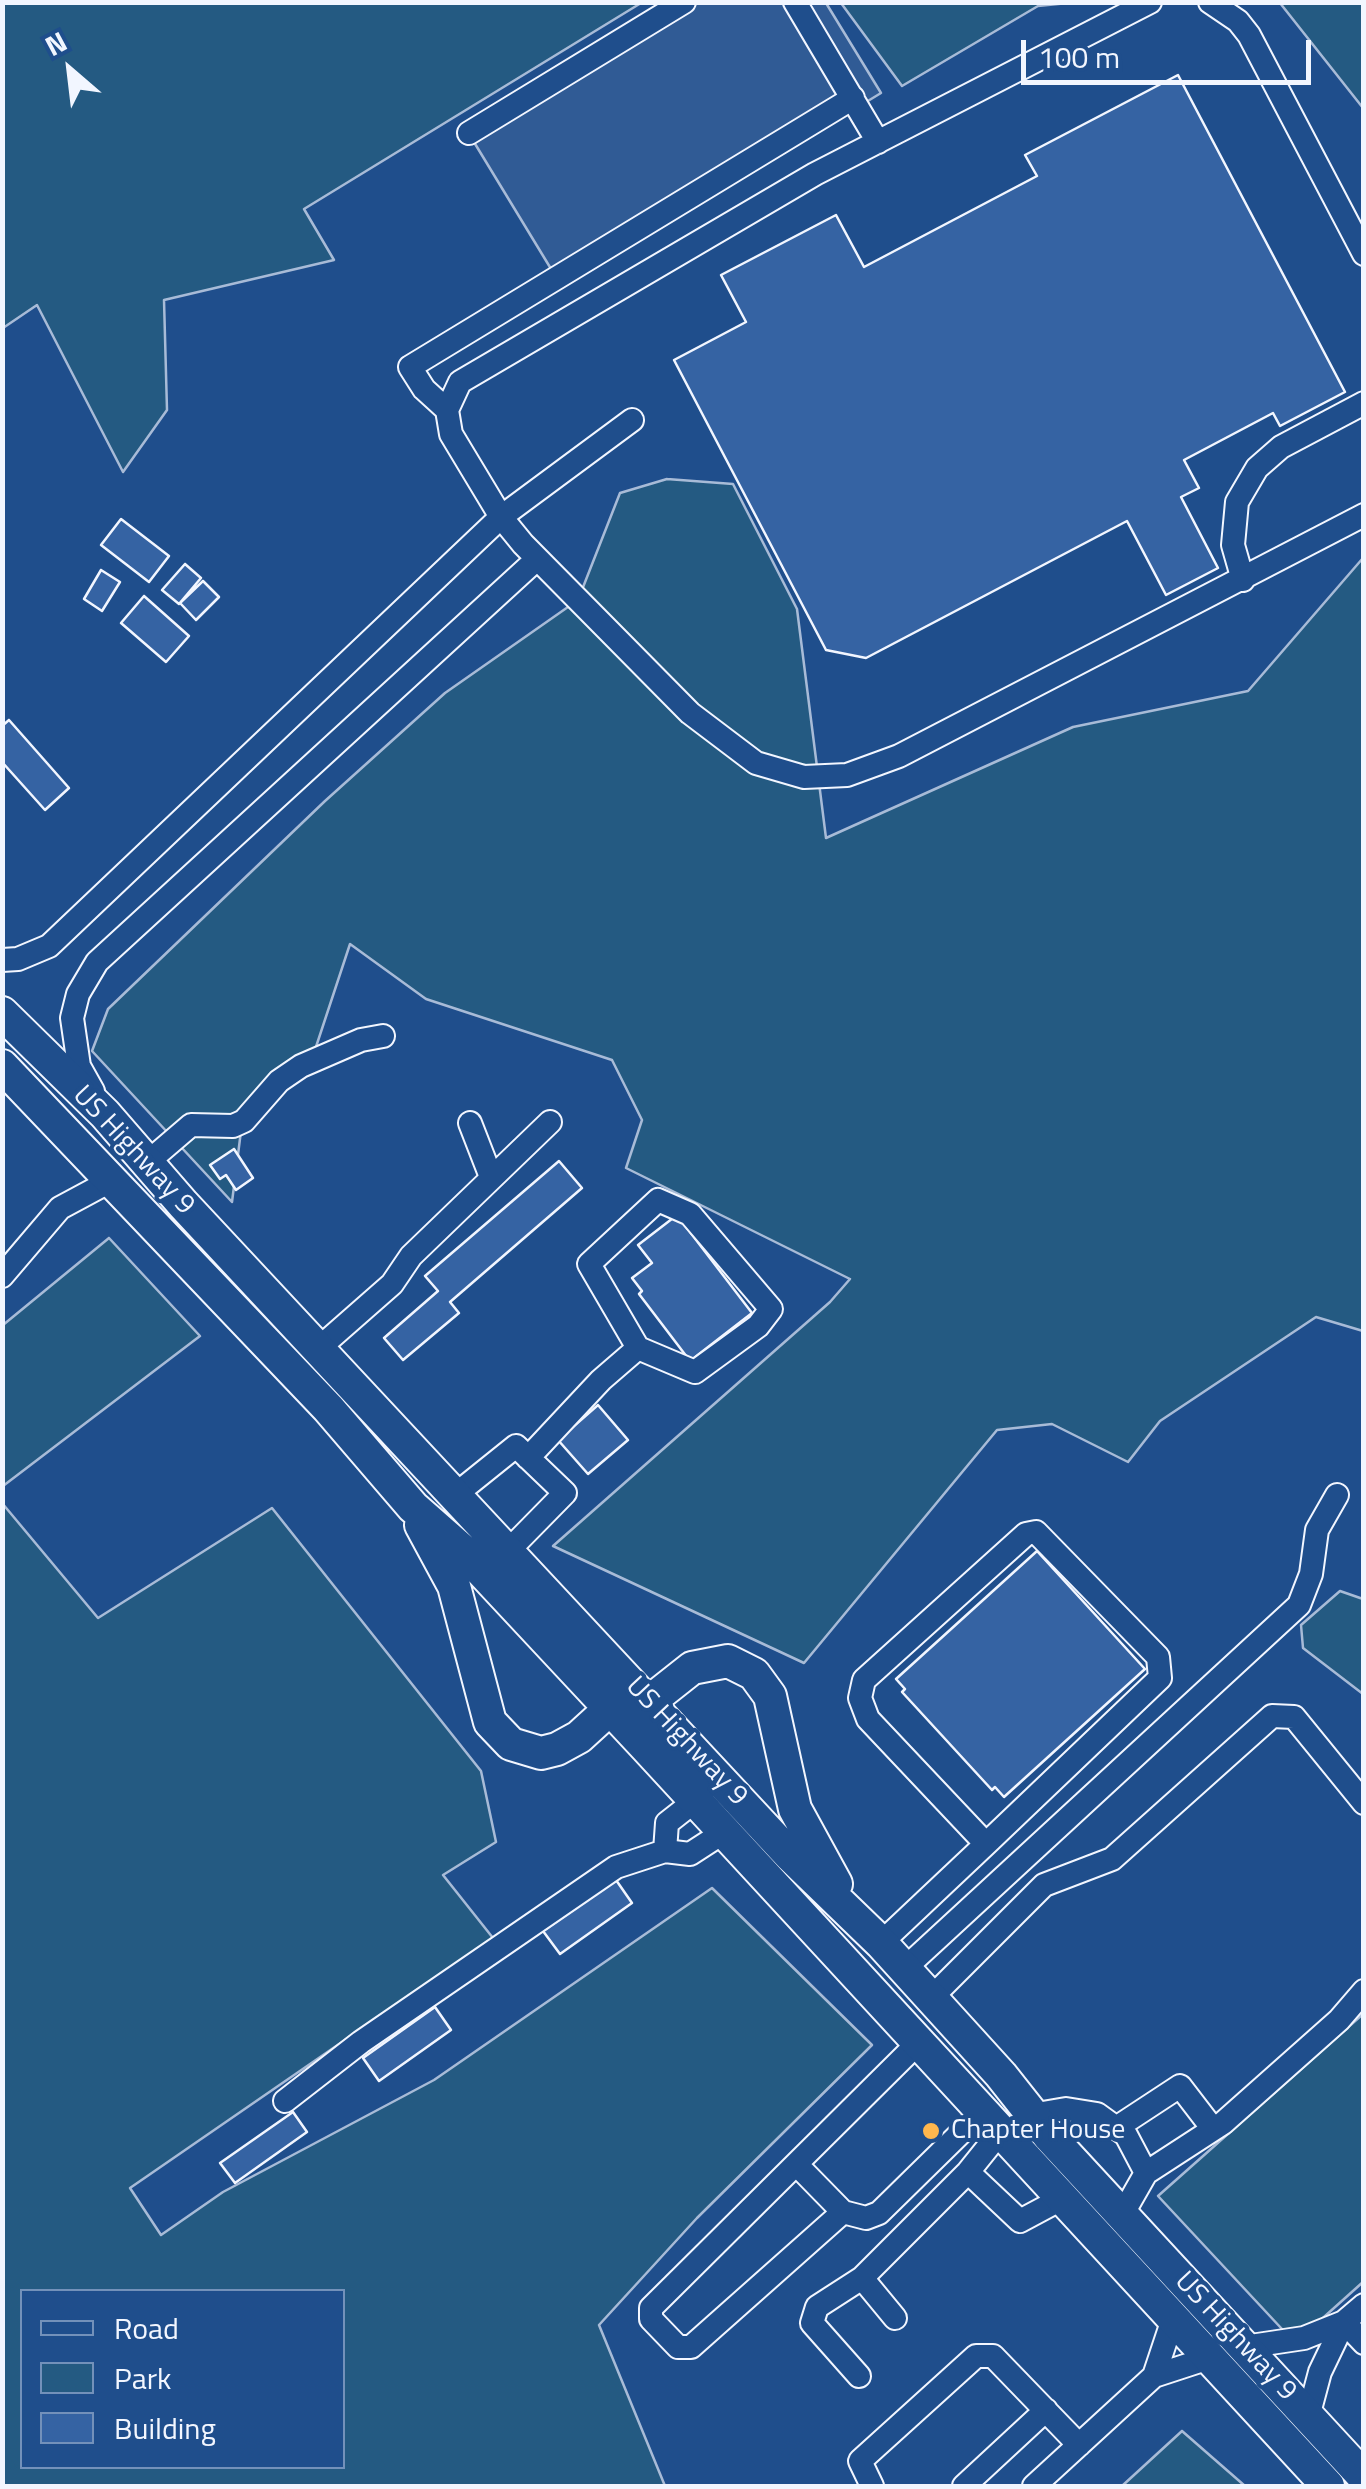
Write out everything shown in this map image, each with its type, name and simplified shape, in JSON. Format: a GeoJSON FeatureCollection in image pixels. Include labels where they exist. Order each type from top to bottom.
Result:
{"type":"FeatureCollection","features":[{"type":"Feature","properties":{"kind":"highway","name":"US Highway 9"},"geometry":{"type":"LineString","coordinates":[[2,1013],[149,1161],[182,1204],[791,1856],[881,1943],[1001,2075],[1031,2115],[1364,2477]]}},
{"type":"Feature","properties":{"kind":"highway","name":"US Highway 9"},"geometry":{"type":"LineString","coordinates":[[2,1066],[114,1179],[328,1408],[413,1507],[462,1550],[646,1747],[1328,2486]]}},
{"type":"Feature","properties":{"kind":"highway"},"geometry":{"type":"LineString","coordinates":[[413,1507],[454,1586],[483,1704],[499,1734],[524,1750],[541,1753],[579,1737],[611,1710],[709,1662],[728,1662],[754,1674],[770,1696],[795,1809],[852,1914]]}},
{"type":"Feature","properties":{"kind":"highway"},"geometry":{"type":"LineString","coordinates":[[641,1694],[646,1747]]}},
{"type":"Feature","properties":{"kind":"street"},"geometry":{"type":"LineString","coordinates":[[468,134],[684,2]]}},
{"type":"Feature","properties":{"kind":"street"},"geometry":{"type":"LineString","coordinates":[[795,2],[878,142]]}},
{"type":"Feature","properties":{"kind":"street"},"geometry":{"type":"LineString","coordinates":[[447,410],[460,382],[780,194],[1150,2]]}},
{"type":"Feature","properties":{"kind":"street"},"geometry":{"type":"LineString","coordinates":[[1210,2],[1238,21],[1249,35],[1364,254]]}},
{"type":"Feature","properties":{"kind":"street"},"geometry":{"type":"LineString","coordinates":[[852,98],[410,367],[424,388],[447,410],[452,434],[501,516],[537,559],[718,737],[756,762],[804,777],[830,778],[876,766],[1243,580],[1364,514]]}},
{"type":"Feature","properties":{"kind":"street"},"geometry":{"type":"LineString","coordinates":[[1243,580],[1233,545],[1236,502],[1257,468],[1281,447],[1364,404]]}},
{"type":"Feature","properties":{"kind":"street"},"geometry":{"type":"LineString","coordinates":[[2,960],[18,959],[49,946],[501,516],[632,420]]}},
{"type":"Feature","properties":{"kind":"street"},"geometry":{"type":"LineString","coordinates":[[105,1114],[79,1066],[72,1039],[78,994],[97,962],[537,559]]}},
{"type":"Feature","properties":{"kind":"street"},"geometry":{"type":"LineString","coordinates":[[149,1161],[191,1125],[232,1126],[244,1121],[279,1081],[301,1066],[360,1040],[383,1036]]}},
{"type":"Feature","properties":{"kind":"street"},"geometry":{"type":"LineString","coordinates":[[318,1349],[392,1284],[411,1256],[550,1122]]}},
{"type":"Feature","properties":{"kind":"street"},"geometry":{"type":"LineString","coordinates":[[470,1123],[490,1177]]}},
{"type":"Feature","properties":{"kind":"street"},"geometry":{"type":"LineString","coordinates":[[2,1276],[60,1208],[114,1179]]}},
{"type":"Feature","properties":{"kind":"street"},"geometry":{"type":"LineString","coordinates":[[658,1200],[690,1214],[771,1309],[758,1326],[696,1372],[638,1348],[589,1264],[658,1200]]}},
{"type":"Feature","properties":{"kind":"street"},"geometry":{"type":"LineString","coordinates":[[528,1458],[600,1380],[638,1348]]}},
{"type":"Feature","properties":{"kind":"street"},"geometry":{"type":"LineString","coordinates":[[455,1495],[516,1446],[565,1493],[508,1551]]}},
{"type":"Feature","properties":{"kind":"street"},"geometry":{"type":"LineString","coordinates":[[903,1970],[1299,1605],[1311,1574],[1316,1530],[1337,1495]]}},
{"type":"Feature","properties":{"kind":"street"},"geometry":{"type":"LineString","coordinates":[[881,1943],[986,1844],[1160,1678],[1158,1657],[1043,1536],[1026,1534],[864,1680],[860,1698],[868,1719],[986,1844]]}},
{"type":"Feature","properties":{"kind":"street"},"geometry":{"type":"LineString","coordinates":[[930,1999],[1044,1884],[1112,1859],[1272,1716],[1294,1717],[1364,1803]]}},
{"type":"Feature","properties":{"kind":"street"},"geometry":{"type":"LineString","coordinates":[[665,1850],[667,1823],[695,1801]]}},
{"type":"Feature","properties":{"kind":"street"},"geometry":{"type":"LineString","coordinates":[[285,2101],[361,2042],[616,1867],[665,1850],[690,1854],[724,1832]]}},
{"type":"Feature","properties":{"kind":"street"},"geometry":{"type":"LineString","coordinates":[[1122,2215],[1146,2172],[1213,2129],[1339,2020],[1364,1990]]}},
{"type":"Feature","properties":{"kind":"street"},"geometry":{"type":"LineString","coordinates":[[843,2212],[691,2348],[678,2346],[651,2319],[651,2308],[919,2042]]}},
{"type":"Feature","properties":{"kind":"street"},"geometry":{"type":"LineString","coordinates":[[1116,2128],[1180,2086],[1213,2129]]}},
{"type":"Feature","properties":{"kind":"street"},"geometry":{"type":"LineString","coordinates":[[1031,2115],[1066,2109],[1097,2114],[1126,2135],[1146,2172]]}},
{"type":"Feature","properties":{"kind":"street"},"geometry":{"type":"LineString","coordinates":[[798,2166],[843,2212],[866,2218],[879,2212],[992,2121]]}},
{"type":"Feature","properties":{"kind":"street"},"geometry":{"type":"LineString","coordinates":[[859,2376],[812,2323],[817,2307],[862,2278],[968,2172],[992,2121]]}},
{"type":"Feature","properties":{"kind":"street"},"geometry":{"type":"LineString","coordinates":[[968,2172],[1020,2221],[1044,2212],[1063,2198]]}},
{"type":"Feature","properties":{"kind":"street"},"geometry":{"type":"LineString","coordinates":[[862,2278],[894,2318]]}},
{"type":"Feature","properties":{"kind":"street"},"geometry":{"type":"LineString","coordinates":[[1244,2347],[1304,2338],[1344,2322],[1364,2305]]}},
{"type":"Feature","properties":{"kind":"street"},"geometry":{"type":"LineString","coordinates":[[1154,2376],[1173,2319]]}},
{"type":"Feature","properties":{"kind":"street"},"geometry":{"type":"LineString","coordinates":[[1344,2322],[1364,2343]]}},
{"type":"Feature","properties":{"kind":"street"},"geometry":{"type":"LineString","coordinates":[[1308,2417],[1320,2372],[1344,2322]]}},
{"type":"Feature","properties":{"kind":"street"},"geometry":{"type":"LineString","coordinates":[[872,2486],[862,2474],[860,2461],[976,2356],[993,2356],[1079,2445]]}},
{"type":"Feature","properties":{"kind":"street"},"geometry":{"type":"LineString","coordinates":[[1034,2486],[1154,2376],[1209,2358]]}},
{"type":"Feature","properties":{"kind":"street"},"geometry":{"type":"LineString","coordinates":[[964,2486],[1046,2410]]}},
{"type":"Feature","properties":{"kind":"green space"},"geometry":{"type":"Polygon","coordinates":[[[3,2],[641,3],[304,209],[334,260],[164,300],[167,410],[123,472],[37,305],[3,328],[3,2]]]}},
{"type":"Feature","properties":{"kind":"green space"},"geometry":{"type":"Polygon","coordinates":[[[841,3],[1068,3],[1038,6],[902,86],[841,3]]]}},
{"type":"Feature","properties":{"kind":"green space"},"geometry":{"type":"Polygon","coordinates":[[[1280,3],[1363,3],[1363,108],[1280,3]]]}},
{"type":"Feature","properties":{"kind":"green space"},"geometry":{"type":"Polygon","coordinates":[[[667,479],[733,484],[797,609],[826,838],[1073,727],[1248,691],[1363,558],[1363,1331],[1316,1317],[1160,1421],[1128,1462],[1052,1424],[997,1430],[804,1663],[553,1546],[830,1302],[850,1279],[626,1168],[642,1120],[612,1060],[426,999],[350,944],[310,1065],[242,1123],[232,1202],[92,1051],[108,1009],[325,801],[445,693],[578,600],[620,493],[667,479]]]}},
{"type":"Feature","properties":{"kind":"green space"},"geometry":{"type":"Polygon","coordinates":[[[109,1238],[200,1336],[3,1486],[3,1325],[109,1238]]]}},
{"type":"Feature","properties":{"kind":"green space"},"geometry":{"type":"Polygon","coordinates":[[[2,1503],[98,1618],[272,1508],[481,1771],[496,1842],[443,1875],[493,1938],[130,2188],[161,2235],[223,2192],[434,2080],[712,1888],[872,2045],[697,2218],[599,2325],[665,2486],[3,2486],[2,1503]]]}},
{"type":"Feature","properties":{"kind":"green space"},"geometry":{"type":"Polygon","coordinates":[[[1340,1591],[1363,1599],[1363,1694],[1303,1648],[1301,1625],[1340,1591]]]}},
{"type":"Feature","properties":{"kind":"green space"},"geometry":{"type":"Polygon","coordinates":[[[1363,2014],[1363,2282],[1295,2343],[1158,2196],[1363,2014]]]}},
{"type":"Feature","properties":{"kind":"green space"},"geometry":{"type":"Polygon","coordinates":[[[1182,2431],[1245,2486],[1122,2486],[1182,2431]]]}},
{"type":"Feature","properties":{"kind":"shaded area"},"geometry":{"type":"Polygon","coordinates":[[[663,3],[826,3],[881,93],[562,287],[463,124],[663,3]]]}},
{"type":"Feature","properties":{"kind":"building"},"geometry":{"type":"Polygon","coordinates":[[[1178,75],[1345,392],[1280,426],[1273,413],[1184,460],[1199,488],[1181,497],[1218,568],[1166,595],[1127,521],[866,658],[826,650],[674,360],[746,322],[721,275],[836,215],[864,267],[1037,176],[1025,155],[1178,75]]]}},
{"type":"Feature","properties":{"kind":"building"},"geometry":{"type":"Polygon","coordinates":[[[121,519],[169,556],[149,582],[101,545],[121,519]]]}},
{"type":"Feature","properties":{"kind":"building"},"geometry":{"type":"Polygon","coordinates":[[[185,564],[201,578],[179,604],[162,590],[185,564]]]}},
{"type":"Feature","properties":{"kind":"building"},"geometry":{"type":"Polygon","coordinates":[[[101,570],[120,582],[102,611],[84,599],[101,570]]]}},
{"type":"Feature","properties":{"kind":"building"},"geometry":{"type":"Polygon","coordinates":[[[203,581],[219,597],[196,620],[180,603],[203,581]]]}},
{"type":"Feature","properties":{"kind":"building"},"geometry":{"type":"Polygon","coordinates":[[[144,596],[189,636],[166,662],[121,623],[144,596]]]}},
{"type":"Feature","properties":{"kind":"building"},"geometry":{"type":"Polygon","coordinates":[[[9,720],[69,788],[45,810],[2,762],[2,726],[9,720]]]}},
{"type":"Feature","properties":{"kind":"building"},"geometry":{"type":"Polygon","coordinates":[[[234,1149],[253,1178],[236,1190],[226,1175],[220,1179],[210,1165],[234,1149]]]}},
{"type":"Feature","properties":{"kind":"building"},"geometry":{"type":"Polygon","coordinates":[[[559,1161],[582,1188],[450,1302],[459,1313],[403,1360],[384,1338],[438,1291],[425,1276],[559,1161]]]}},
{"type":"Feature","properties":{"kind":"building"},"geometry":{"type":"Polygon","coordinates":[[[677,1215],[752,1313],[690,1361],[639,1294],[642,1291],[632,1278],[652,1263],[638,1245],[677,1215]]]}},
{"type":"Feature","properties":{"kind":"building"},"geometry":{"type":"Polygon","coordinates":[[[598,1405],[628,1440],[588,1474],[558,1440],[598,1405]]]}},
{"type":"Feature","properties":{"kind":"building"},"geometry":{"type":"Polygon","coordinates":[[[1037,1551],[1145,1669],[1004,1797],[995,1787],[992,1790],[902,1692],[905,1689],[896,1679],[1037,1551]]]}},
{"type":"Feature","properties":{"kind":"building"},"geometry":{"type":"Polygon","coordinates":[[[616,1880],[632,1903],[560,1954],[543,1931],[616,1880]]]}},
{"type":"Feature","properties":{"kind":"building"},"geometry":{"type":"Polygon","coordinates":[[[435,2007],[451,2030],[379,2081],[363,2058],[435,2007]]]}},
{"type":"Feature","properties":{"kind":"building"},"geometry":{"type":"Polygon","coordinates":[[[293,2112],[307,2132],[235,2183],[220,2163],[293,2112]]]}},
{"type":"Feature","properties":{"kind":"place","name":"Chapter House"},"geometry":{"type":"Point","coordinates":[931,2131]}}]}
